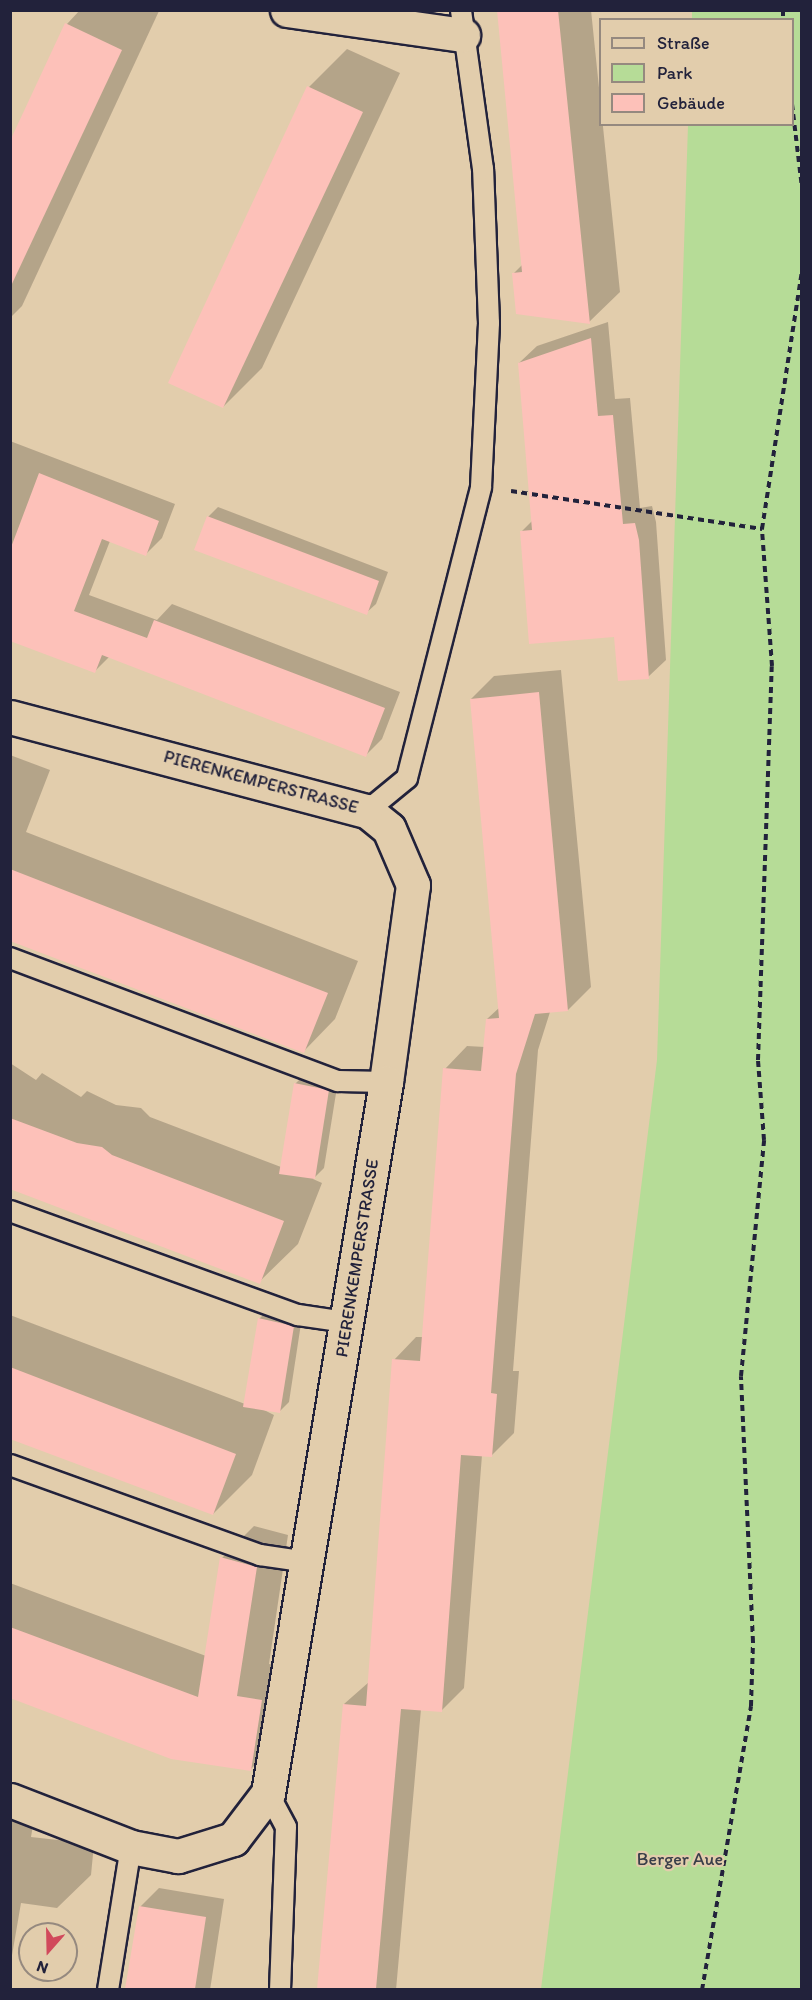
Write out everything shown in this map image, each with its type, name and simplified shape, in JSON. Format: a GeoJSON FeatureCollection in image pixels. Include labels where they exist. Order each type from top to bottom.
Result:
{"type":"FeatureCollection","features":[{"type":"Feature","properties":{"kind":"street"},"geometry":{"type":"LineString","coordinates":[[286,10],[462,23]]}},
{"type":"Feature","properties":{"kind":"street","name":"PIERENKEMPERSTRASSE"},"geometry":{"type":"LineString","coordinates":[[10,717],[367,811],[388,829],[413,885],[386,1082],[268,1793],[233,1839],[178,1856],[131,1847],[10,1800]]}},
{"type":"Feature","properties":{"kind":"lane"},"geometry":{"type":"LineString","coordinates":[[367,811],[407,778],[481,487],[489,323],[483,169],[462,23]]}},
{"type":"Feature","properties":{"kind":"lane"},"geometry":{"type":"LineString","coordinates":[[10,958],[338,1081],[386,1082]]}},
{"type":"Feature","properties":{"kind":"lane"},"geometry":{"type":"LineString","coordinates":[[10,1211],[298,1316],[346,1322]]}},
{"type":"Feature","properties":{"kind":"lane"},"geometry":{"type":"LineString","coordinates":[[10,1465],[260,1555],[308,1562]]}},
{"type":"Feature","properties":{"kind":"lane"},"geometry":{"type":"LineString","coordinates":[[268,1793],[285,1827],[280,1989]]}},
{"type":"Feature","properties":{"kind":"lane"},"geometry":{"type":"LineString","coordinates":[[108,1989],[131,1847]]}},
{"type":"Feature","properties":{"kind":"path"},"geometry":{"type":"LineString","coordinates":[[794,123],[801,188]]}},
{"type":"Feature","properties":{"kind":"path"},"geometry":{"type":"LineString","coordinates":[[702,1989],[751,1706],[753,1642],[741,1376],[764,1140],[758,1049],[772,666],[762,529],[801,271]]}},
{"type":"Feature","properties":{"kind":"path"},"geometry":{"type":"LineString","coordinates":[[481,487],[762,529]]}},
{"type":"Feature","properties":{"kind":"green space","name":"Berger Aue"},"geometry":{"type":"Polygon","coordinates":[[[692,11],[801,11],[801,1989],[541,1989],[657,1060],[688,126],[794,126],[794,18],[692,18],[692,11]]]}},
{"type":"Feature","properties":{"kind":"building"},"geometry":{"type":"Polygon","coordinates":[[[497,10],[558,10],[590,324],[516,314],[512,273],[522,272],[497,10]]]}},
{"type":"Feature","properties":{"kind":"building"},"geometry":{"type":"Polygon","coordinates":[[[65,23],[122,50],[10,288],[10,141],[65,23]]]}},
{"type":"Feature","properties":{"kind":"building"},"geometry":{"type":"Polygon","coordinates":[[[307,86],[363,112],[223,408],[168,383],[307,86]]]}},
{"type":"Feature","properties":{"kind":"building"},"geometry":{"type":"Polygon","coordinates":[[[591,338],[598,416],[613,415],[623,524],[635,523],[639,540],[649,679],[618,681],[614,637],[529,644],[520,531],[532,530],[518,363],[591,338]]]}},
{"type":"Feature","properties":{"kind":"building"},"geometry":{"type":"Polygon","coordinates":[[[39,473],[159,521],[146,556],[102,539],[74,611],[147,638],[154,620],[385,708],[366,757],[102,655],[95,673],[10,641],[10,550],[39,473]]]}},
{"type":"Feature","properties":{"kind":"building"},"geometry":{"type":"Polygon","coordinates":[[[207,516],[379,581],[367,615],[194,550],[207,516]]]}},
{"type":"Feature","properties":{"kind":"building"},"geometry":{"type":"Polygon","coordinates":[[[539,692],[568,1011],[535,1014],[516,1074],[491,1393],[497,1394],[492,1457],[461,1455],[442,1712],[401,1709],[376,1989],[317,1989],[343,1704],[366,1706],[392,1359],[420,1361],[443,1068],[481,1071],[486,1019],[499,1018],[470,699],[539,692]]]}},
{"type":"Feature","properties":{"kind":"building"},"geometry":{"type":"Polygon","coordinates":[[[10,869],[328,993],[304,1053],[10,941],[10,869]]]}},
{"type":"Feature","properties":{"kind":"building"},"geometry":{"type":"Polygon","coordinates":[[[294,1083],[329,1090],[315,1179],[279,1174],[294,1083]]]}},
{"type":"Feature","properties":{"kind":"building"},"geometry":{"type":"Polygon","coordinates":[[[10,1118],[77,1143],[102,1147],[112,1155],[284,1221],[260,1284],[10,1189],[10,1118]]]}},
{"type":"Feature","properties":{"kind":"building"},"geometry":{"type":"Polygon","coordinates":[[[258,1318],[294,1326],[280,1413],[243,1407],[258,1318]]]}},
{"type":"Feature","properties":{"kind":"building"},"geometry":{"type":"Polygon","coordinates":[[[10,1367],[236,1454],[213,1515],[10,1439],[10,1367]]]}},
{"type":"Feature","properties":{"kind":"building"},"geometry":{"type":"Polygon","coordinates":[[[220,1557],[257,1567],[237,1696],[262,1700],[251,1771],[171,1759],[10,1698],[10,1627],[198,1697],[220,1557]]]}},
{"type":"Feature","properties":{"kind":"building"},"geometry":{"type":"Polygon","coordinates":[[[139,1906],[206,1917],[195,1989],[125,1989],[139,1906]]]}}]}
